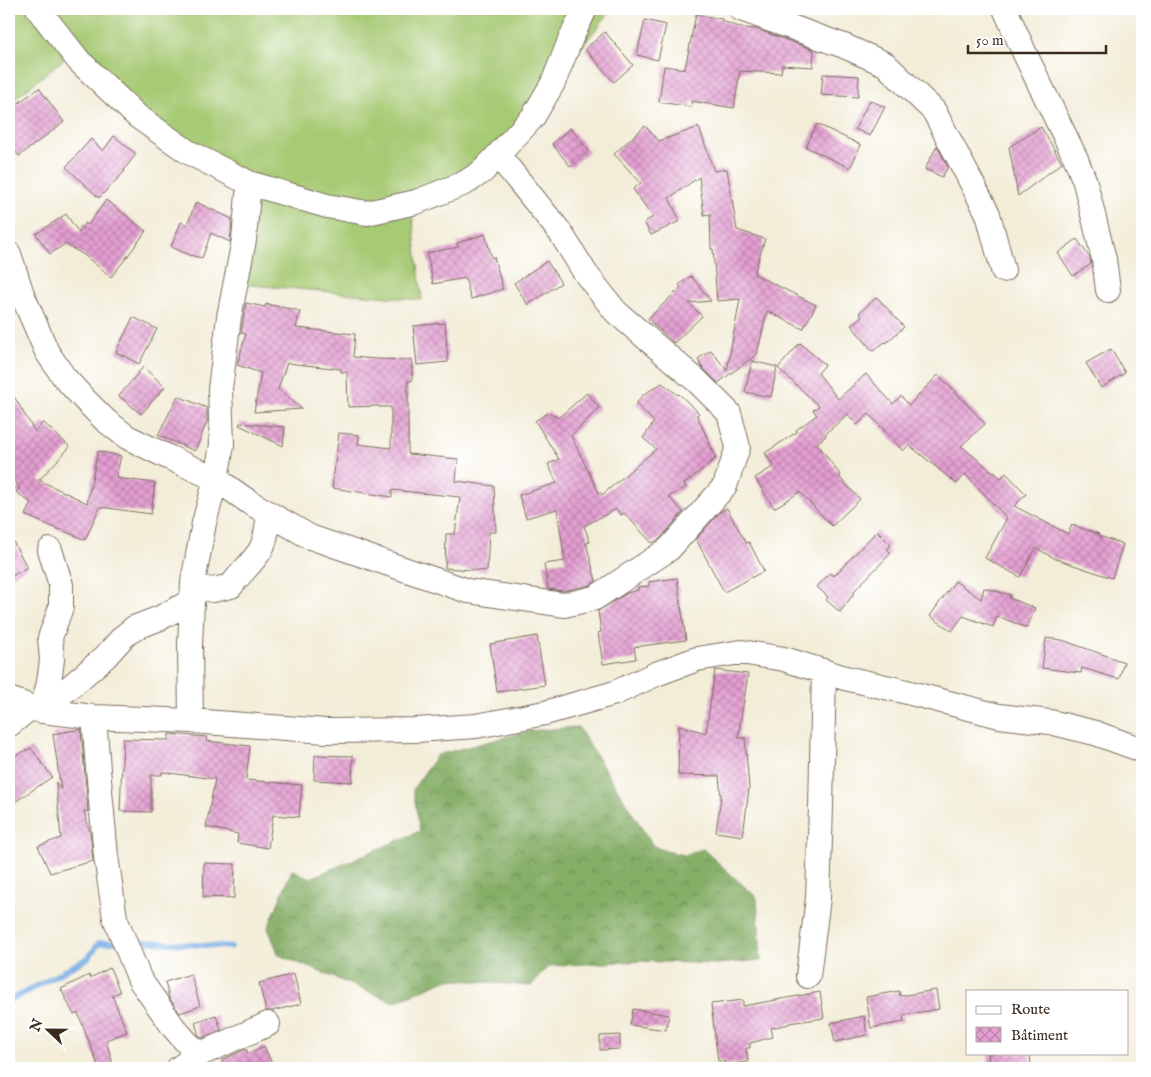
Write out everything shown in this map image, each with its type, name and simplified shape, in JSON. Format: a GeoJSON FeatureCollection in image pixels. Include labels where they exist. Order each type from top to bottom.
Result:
{"type":"FeatureCollection","features":[{"type":"Feature","properties":{"kind":"street"},"geometry":{"type":"LineString","coordinates":[[38,9],[80,60],[137,116],[188,152],[249,183],[327,206],[367,213],[416,202],[465,183],[484,171],[533,116],[553,83],[570,38],[585,9]]}},
{"type":"Feature","properties":{"kind":"street"},"geometry":{"type":"LineString","coordinates":[[742,9],[844,46],[885,64],[934,111],[988,214],[1003,270]]}},
{"type":"Feature","properties":{"kind":"street"},"geometry":{"type":"LineString","coordinates":[[1005,9],[1085,182],[1104,259],[1108,290]]}},
{"type":"Feature","properties":{"kind":"street"},"geometry":{"type":"LineString","coordinates":[[9,254],[15,296],[47,352],[64,377],[105,420],[127,437],[216,479],[249,502],[310,537],[468,591],[564,605],[595,598],[669,548],[725,486],[738,447],[729,413],[697,381],[616,312],[586,274],[560,232],[498,156]]}},
{"type":"Feature","properties":{"kind":"street"},"geometry":{"type":"LineString","coordinates":[[191,721],[190,645],[193,582],[222,445],[220,389],[229,317],[244,240],[249,183]]}},
{"type":"Feature","properties":{"kind":"street"},"geometry":{"type":"LineString","coordinates":[[42,711],[106,657],[122,637],[134,628],[160,618],[184,605],[199,588],[213,590],[231,586],[262,548],[269,514]]}},
{"type":"Feature","properties":{"kind":"street"},"geometry":{"type":"LineString","coordinates":[[42,711],[52,660],[50,638],[61,607],[61,586],[50,550]]}},
{"type":"Feature","properties":{"kind":"street"},"geometry":{"type":"LineString","coordinates":[[9,725],[30,708],[94,717],[191,721],[326,731],[416,730],[476,726],[546,713],[615,693],[656,674],[696,659],[741,652],[784,659],[845,678],[999,716],[1050,722],[1086,731],[1142,750]]}},
{"type":"Feature","properties":{"kind":"street"},"geometry":{"type":"LineString","coordinates":[[808,976],[818,898],[822,807],[824,671]]}},
{"type":"Feature","properties":{"kind":"street"},"geometry":{"type":"LineString","coordinates":[[9,699],[42,711]]}},
{"type":"Feature","properties":{"kind":"street"},"geometry":{"type":"LineString","coordinates":[[94,717],[106,856],[116,918],[140,980],[174,1028],[198,1055]]}},
{"type":"Feature","properties":{"kind":"street"},"geometry":{"type":"LineString","coordinates":[[179,1068],[198,1055],[268,1024]]}},
{"type":"Feature","properties":{"kind":"green space"},"geometry":{"type":"Polygon","coordinates":[[[9,9],[612,9],[572,60],[509,167],[440,206],[412,212],[422,300],[229,283],[253,188],[177,145],[74,51],[9,103],[9,9]]]}},
{"type":"Feature","properties":{"kind":"green space"},"geometry":{"type":"Polygon","coordinates":[[[578,727],[653,846],[684,855],[703,849],[757,898],[761,960],[717,964],[641,961],[548,966],[531,986],[448,979],[394,1002],[279,955],[268,928],[292,870],[311,878],[420,831],[413,789],[437,755],[530,731],[578,727]]]}},
{"type":"Feature","properties":{"kind":"building"},"geometry":{"type":"Polygon","coordinates":[[[696,14],[722,19],[722,21],[742,28],[756,29],[814,50],[813,67],[782,65],[781,73],[740,71],[734,108],[691,101],[692,107],[659,102],[664,66],[685,69],[696,14]]]}},
{"type":"Feature","properties":{"kind":"building"},"geometry":{"type":"Polygon","coordinates":[[[645,20],[666,25],[658,60],[637,55],[645,20]]]}},
{"type":"Feature","properties":{"kind":"building"},"geometry":{"type":"Polygon","coordinates":[[[605,32],[633,65],[614,82],[585,49],[605,32]]]}},
{"type":"Feature","properties":{"kind":"building"},"geometry":{"type":"Polygon","coordinates":[[[823,74],[859,76],[858,97],[821,95],[823,74]]]}},
{"type":"Feature","properties":{"kind":"building"},"geometry":{"type":"Polygon","coordinates":[[[39,88],[64,122],[19,156],[9,143],[9,110],[39,88]]]}},
{"type":"Feature","properties":{"kind":"building"},"geometry":{"type":"Polygon","coordinates":[[[870,100],[885,107],[870,136],[855,129],[870,100]]]}},
{"type":"Feature","properties":{"kind":"building"},"geometry":{"type":"Polygon","coordinates":[[[817,124],[861,145],[850,168],[806,147],[817,124]]]}},
{"type":"Feature","properties":{"kind":"building"},"geometry":{"type":"Polygon","coordinates":[[[645,126],[659,141],[699,127],[714,171],[727,169],[737,230],[765,239],[754,274],[816,305],[803,329],[767,311],[757,354],[718,383],[701,366],[698,359],[711,350],[727,371],[740,299],[717,301],[713,249],[711,249],[710,214],[704,215],[699,177],[669,198],[680,221],[651,235],[644,222],[653,217],[633,189],[641,183],[614,154],[645,126]]]}},
{"type":"Feature","properties":{"kind":"building"},"geometry":{"type":"Polygon","coordinates":[[[1041,127],[1062,163],[1018,196],[1009,147],[1041,127]]]}},
{"type":"Feature","properties":{"kind":"building"},"geometry":{"type":"Polygon","coordinates":[[[570,128],[589,151],[571,167],[552,144],[570,128]]]}},
{"type":"Feature","properties":{"kind":"building"},"geometry":{"type":"Polygon","coordinates":[[[114,136],[136,154],[125,171],[99,198],[66,167],[91,139],[103,151],[114,136]]]}},
{"type":"Feature","properties":{"kind":"building"},"geometry":{"type":"Polygon","coordinates":[[[937,146],[948,167],[942,177],[925,169],[937,146]]]}},
{"type":"Feature","properties":{"kind":"building"},"geometry":{"type":"Polygon","coordinates":[[[106,200],[146,231],[111,277],[84,255],[65,244],[50,254],[36,234],[66,214],[79,233],[85,223],[88,225],[106,200]]]}},
{"type":"Feature","properties":{"kind":"building"},"geometry":{"type":"Polygon","coordinates":[[[196,202],[232,219],[230,242],[211,233],[202,258],[171,247],[181,222],[187,225],[196,202]]]}},
{"type":"Feature","properties":{"kind":"building"},"geometry":{"type":"Polygon","coordinates":[[[485,234],[503,289],[471,299],[465,278],[433,284],[427,253],[458,247],[457,243],[485,234]]]}},
{"type":"Feature","properties":{"kind":"building"},"geometry":{"type":"Polygon","coordinates":[[[1077,239],[1090,258],[1091,264],[1073,276],[1058,253],[1077,239]]]}},
{"type":"Feature","properties":{"kind":"building"},"geometry":{"type":"Polygon","coordinates":[[[547,261],[561,283],[528,305],[514,283],[547,261]]]}},
{"type":"Feature","properties":{"kind":"building"},"geometry":{"type":"Polygon","coordinates":[[[691,276],[711,301],[689,303],[702,316],[674,343],[648,319],[681,287],[679,285],[691,276]]]}},
{"type":"Feature","properties":{"kind":"building"},"geometry":{"type":"Polygon","coordinates":[[[877,297],[904,327],[886,343],[873,351],[851,325],[862,316],[859,313],[877,297]]]}},
{"type":"Feature","properties":{"kind":"building"},"geometry":{"type":"Polygon","coordinates":[[[246,303],[265,307],[266,304],[300,311],[296,328],[355,334],[353,357],[412,360],[412,381],[408,381],[408,454],[458,459],[456,481],[494,486],[496,532],[489,532],[487,571],[445,568],[446,534],[455,534],[460,497],[392,490],[392,497],[332,488],[339,433],[359,435],[358,444],[391,448],[391,407],[348,407],[347,372],[341,372],[341,369],[287,363],[278,389],[302,409],[254,412],[261,373],[237,365],[246,334],[241,333],[246,303]]]}},
{"type":"Feature","properties":{"kind":"building"},"geometry":{"type":"Polygon","coordinates":[[[133,317],[157,329],[139,364],[116,352],[133,317]]]}},
{"type":"Feature","properties":{"kind":"building"},"geometry":{"type":"Polygon","coordinates":[[[445,323],[448,362],[417,365],[413,326],[445,323]]]}},
{"type":"Feature","properties":{"kind":"building"},"geometry":{"type":"Polygon","coordinates":[[[800,343],[825,365],[818,373],[838,399],[866,374],[893,404],[901,396],[909,405],[938,375],[985,424],[961,446],[1001,478],[1006,473],[1026,494],[1014,506],[1068,534],[1072,525],[1123,544],[1112,578],[1056,559],[1036,548],[1020,577],[985,558],[1007,518],[965,474],[957,484],[909,445],[903,451],[869,414],[857,425],[848,414],[817,443],[841,476],[839,477],[860,499],[832,526],[800,492],[774,508],[755,478],[774,466],[765,453],[797,432],[796,430],[817,415],[813,410],[819,406],[778,368],[800,343]]]}},
{"type":"Feature","properties":{"kind":"building"},"geometry":{"type":"Polygon","coordinates":[[[1111,349],[1125,373],[1101,388],[1086,363],[1111,349]]]}},
{"type":"Feature","properties":{"kind":"building"},"geometry":{"type":"Polygon","coordinates":[[[752,361],[777,367],[771,397],[745,392],[752,361]]]}},
{"type":"Feature","properties":{"kind":"building"},"geometry":{"type":"Polygon","coordinates":[[[143,367],[165,387],[141,414],[119,396],[143,367]]]}},
{"type":"Feature","properties":{"kind":"building"},"geometry":{"type":"Polygon","coordinates":[[[662,383],[679,394],[699,413],[697,415],[716,458],[684,484],[686,487],[669,497],[683,512],[660,539],[652,543],[624,513],[621,515],[616,509],[584,526],[590,542],[586,543],[596,581],[590,585],[563,591],[548,589],[544,564],[565,561],[557,509],[526,518],[519,495],[557,483],[548,464],[559,459],[535,421],[549,412],[558,418],[587,393],[599,408],[571,436],[599,493],[602,495],[656,449],[643,438],[654,422],[636,404],[643,395],[662,383]]]}},
{"type":"Feature","properties":{"kind":"building"},"geometry":{"type":"Polygon","coordinates":[[[9,388],[35,432],[43,422],[70,447],[39,480],[87,503],[98,451],[121,456],[116,478],[155,483],[151,514],[100,507],[85,540],[25,515],[31,503],[16,492],[20,488],[9,474],[9,388]]]}},
{"type":"Feature","properties":{"kind":"building"},"geometry":{"type":"Polygon","coordinates":[[[178,396],[207,408],[207,422],[195,451],[158,435],[178,396]]]}},
{"type":"Feature","properties":{"kind":"building"},"geometry":{"type":"Polygon","coordinates":[[[240,423],[285,427],[283,446],[239,425],[240,423]]]}},
{"type":"Feature","properties":{"kind":"building"},"geometry":{"type":"Polygon","coordinates":[[[727,508],[746,543],[749,542],[764,571],[724,592],[696,539],[720,512],[727,508]]]}},
{"type":"Feature","properties":{"kind":"building"},"geometry":{"type":"Polygon","coordinates":[[[877,531],[891,545],[887,549],[891,553],[854,591],[840,612],[826,600],[828,597],[817,587],[830,573],[834,576],[877,531]]]}},
{"type":"Feature","properties":{"kind":"building"},"geometry":{"type":"Polygon","coordinates":[[[9,534],[27,567],[9,578],[9,534]]]}},
{"type":"Feature","properties":{"kind":"building"},"geometry":{"type":"Polygon","coordinates":[[[677,578],[686,640],[634,647],[636,659],[603,664],[598,633],[601,632],[598,611],[627,593],[638,590],[638,587],[649,586],[649,582],[677,578]]]}},
{"type":"Feature","properties":{"kind":"building"},"geometry":{"type":"Polygon","coordinates":[[[955,581],[981,599],[984,588],[1011,595],[1009,598],[1035,608],[1027,628],[997,616],[993,627],[963,616],[952,631],[930,616],[955,581]]]}},
{"type":"Feature","properties":{"kind":"building"},"geometry":{"type":"Polygon","coordinates":[[[537,636],[545,685],[497,692],[490,644],[537,636]]]}},
{"type":"Feature","properties":{"kind":"building"},"geometry":{"type":"Polygon","coordinates":[[[1046,638],[1062,640],[1124,662],[1119,679],[1082,668],[1081,673],[1042,668],[1046,638]]]}},
{"type":"Feature","properties":{"kind":"building"},"geometry":{"type":"Polygon","coordinates":[[[715,670],[748,674],[738,738],[745,738],[749,788],[743,836],[716,832],[721,797],[719,776],[678,775],[679,725],[706,733],[715,670]]]}},
{"type":"Feature","properties":{"kind":"building"},"geometry":{"type":"Polygon","coordinates":[[[81,729],[88,811],[84,811],[90,833],[93,861],[50,873],[38,846],[61,838],[56,782],[61,790],[53,734],[81,729]]]}},
{"type":"Feature","properties":{"kind":"building"},"geometry":{"type":"Polygon","coordinates":[[[169,734],[207,737],[206,741],[250,746],[246,780],[302,785],[299,817],[273,815],[268,848],[237,843],[238,834],[206,827],[215,779],[162,772],[162,775],[151,775],[151,812],[120,811],[123,739],[169,740],[169,734]]]}},
{"type":"Feature","properties":{"kind":"building"},"geometry":{"type":"Polygon","coordinates":[[[31,748],[52,777],[9,806],[9,761],[31,748]]]}},
{"type":"Feature","properties":{"kind":"building"},"geometry":{"type":"Polygon","coordinates":[[[315,755],[353,756],[352,782],[314,780],[315,755]]]}},
{"type":"Feature","properties":{"kind":"building"},"geometry":{"type":"Polygon","coordinates":[[[204,863],[235,864],[234,898],[203,897],[204,863]]]}},
{"type":"Feature","properties":{"kind":"building"},"geometry":{"type":"Polygon","coordinates":[[[110,968],[120,992],[112,995],[127,1032],[106,1040],[114,1068],[99,1068],[78,1013],[74,1015],[61,989],[89,975],[90,978],[110,968]]]}},
{"type":"Feature","properties":{"kind":"building"},"geometry":{"type":"Polygon","coordinates":[[[191,974],[200,1006],[180,1013],[169,998],[165,982],[191,974]]]}},
{"type":"Feature","properties":{"kind":"building"},"geometry":{"type":"Polygon","coordinates":[[[294,974],[301,1004],[266,1011],[259,983],[294,974]]]}},
{"type":"Feature","properties":{"kind":"building"},"geometry":{"type":"Polygon","coordinates":[[[936,990],[939,1009],[903,1015],[904,1022],[871,1028],[866,997],[899,991],[900,996],[936,990]]]}},
{"type":"Feature","properties":{"kind":"building"},"geometry":{"type":"Polygon","coordinates":[[[820,992],[824,1018],[789,1023],[771,1028],[773,1037],[750,1043],[750,1048],[746,1048],[748,1062],[724,1065],[724,1061],[718,1061],[711,1004],[743,1000],[743,1006],[820,992]]]}},
{"type":"Feature","properties":{"kind":"building"},"geometry":{"type":"Polygon","coordinates":[[[633,1009],[669,1015],[666,1030],[630,1025],[633,1009]]]}},
{"type":"Feature","properties":{"kind":"building"},"geometry":{"type":"Polygon","coordinates":[[[216,1015],[221,1030],[202,1038],[199,1036],[195,1022],[216,1015]]]}},
{"type":"Feature","properties":{"kind":"building"},"geometry":{"type":"Polygon","coordinates":[[[864,1016],[867,1035],[835,1042],[831,1023],[864,1016]]]}},
{"type":"Feature","properties":{"kind":"building"},"geometry":{"type":"Polygon","coordinates":[[[620,1035],[620,1049],[600,1050],[600,1036],[620,1035]]]}},
{"type":"Feature","properties":{"kind":"building"},"geometry":{"type":"Polygon","coordinates":[[[264,1046],[274,1068],[219,1068],[224,1066],[222,1060],[246,1049],[248,1054],[264,1046]]]}},
{"type":"Feature","properties":{"kind":"building"},"geometry":{"type":"Polygon","coordinates":[[[988,1054],[1030,1054],[1031,1068],[990,1068],[988,1054]]]}},
{"type":"Feature","properties":{"kind":"waterway"},"geometry":{"type":"LineString","coordinates":[[133,941],[231,947]]}},
{"type":"Feature","properties":{"kind":"waterway"},"geometry":{"type":"LineString","coordinates":[[9,1001],[88,958],[99,943],[118,942]]}}]}
